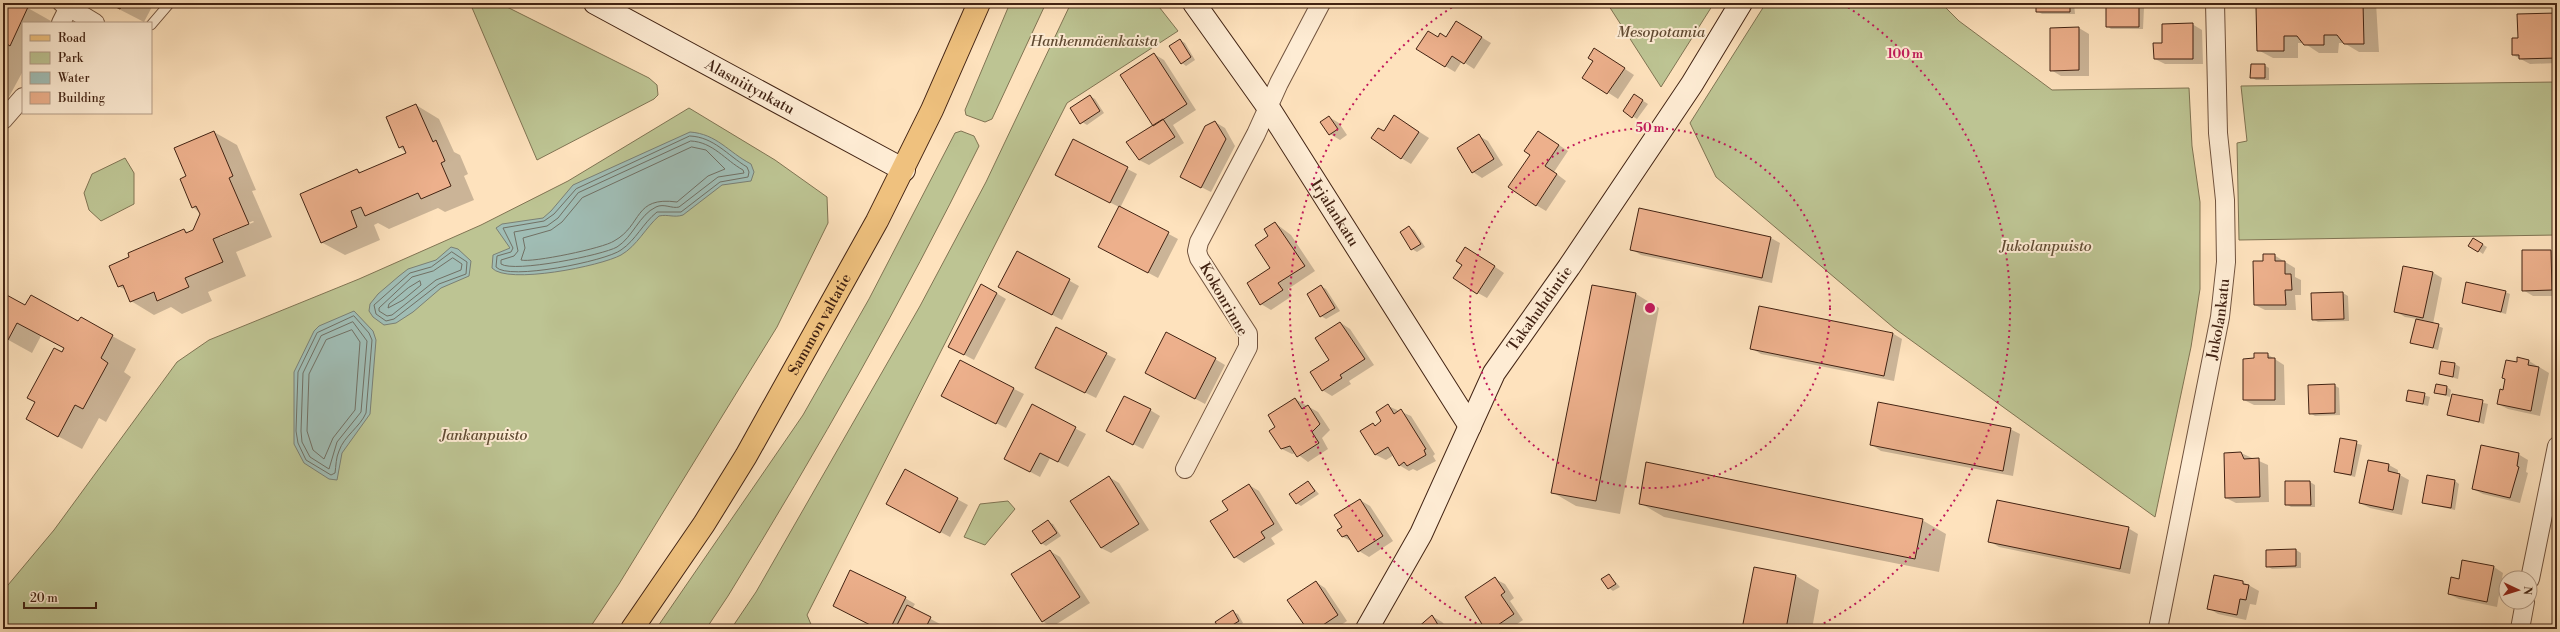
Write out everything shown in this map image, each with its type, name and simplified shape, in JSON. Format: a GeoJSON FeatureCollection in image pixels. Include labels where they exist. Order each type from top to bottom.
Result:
{"type":"FeatureCollection","features":[{"type":"Feature","properties":{"kind":"main road","name":"Sammon valtatie"},"geometry":{"type":"LineString","coordinates":[[632,629],[704,524],[746,456],[904,170],[979,3]]}},
{"type":"Feature","properties":{"kind":"street","name":"Alasniitynkatu"},"geometry":{"type":"LineString","coordinates":[[595,3],[904,170]]}},
{"type":"Feature","properties":{"kind":"street","name":"Irjalankatu"},"geometry":{"type":"LineString","coordinates":[[1194,3],[1268,108],[1470,426]]}},
{"type":"Feature","properties":{"kind":"street","name":"Kokonrinne"},"geometry":{"type":"LineString","coordinates":[[1186,469],[1248,347],[1248,334],[1199,258],[1197,251],[1199,242],[1321,3]]}},
{"type":"Feature","properties":{"kind":"street","name":"Takahuhdintie"},"geometry":{"type":"LineString","coordinates":[[1367,629],[1420,536],[1494,373],[1569,267],[1688,91],[1741,3]]}},
{"type":"Feature","properties":{"kind":"street","name":"Jukolankatu"},"geometry":{"type":"LineString","coordinates":[[2158,629],[2220,317],[2226,262],[2224,200],[2218,133],[2215,3]]}},
{"type":"Feature","properties":{"kind":"street"},"geometry":{"type":"LineString","coordinates":[[61,22],[66,5],[93,22]]}},
{"type":"Feature","properties":{"kind":"street"},"geometry":{"type":"LineString","coordinates":[[3,120],[22,98]]}},
{"type":"Feature","properties":{"kind":"street"},"geometry":{"type":"LineString","coordinates":[[2532,570],[2557,446]]}},
{"type":"Feature","properties":{"kind":"street"},"geometry":{"type":"LineString","coordinates":[[2520,629],[2524,610]]}},
{"type":"Feature","properties":{"kind":"lane"},"geometry":{"type":"LineString","coordinates":[[152,24],[169,4]]}},
{"type":"Feature","properties":{"kind":"green space"},"geometry":{"type":"Polygon","coordinates":[[[470,3],[499,3],[649,78],[657,85],[658,95],[654,99],[537,160],[470,3]]]}},
{"type":"Feature","properties":{"kind":"green space"},"geometry":{"type":"Polygon","coordinates":[[[1010,3],[1046,3],[992,119],[985,122],[966,115],[965,110],[1010,3]]]}},
{"type":"Feature","properties":{"kind":"green space","name":"Hanhenmäenkaista"},"geometry":{"type":"Polygon","coordinates":[[[1071,3],[1156,3],[1178,31],[1067,103],[807,615],[813,629],[731,629],[756,592],[920,306],[986,182],[1071,3]]]}},
{"type":"Feature","properties":{"kind":"green space","name":"Mesopotamia"},"geometry":{"type":"Polygon","coordinates":[[[1607,3],[1714,3],[1661,87],[1607,3]]]}},
{"type":"Feature","properties":{"kind":"green space","name":"Jukolanpuisto"},"geometry":{"type":"Polygon","coordinates":[[[1766,3],[1941,3],[1959,21],[2052,90],[2189,88],[2192,146],[2200,202],[2200,289],[2191,347],[2155,517],[1894,328],[1716,177],[1690,123],[1766,3]]]}},
{"type":"Feature","properties":{"kind":"green space"},"geometry":{"type":"Polygon","coordinates":[[[2557,82],[2557,235],[2239,240],[2237,143],[2247,141],[2241,86],[2557,82]]]}},
{"type":"Feature","properties":{"kind":"green space","name":"Jankanpuisto"},"geometry":{"type":"Polygon","coordinates":[[[689,108],[775,160],[827,197],[828,223],[777,327],[619,584],[589,629],[3,629],[3,591],[54,530],[177,362],[209,340],[359,279],[481,225],[568,181],[689,108]]]}},
{"type":"Feature","properties":{"kind":"green space"},"geometry":{"type":"Polygon","coordinates":[[[961,131],[974,136],[979,146],[950,204],[859,374],[795,485],[728,596],[706,629],[656,629],[803,415],[869,299],[955,133],[961,131]]]}},
{"type":"Feature","properties":{"kind":"green space"},"geometry":{"type":"Polygon","coordinates":[[[125,158],[134,173],[134,204],[101,221],[89,210],[84,193],[92,174],[125,158]]]}},
{"type":"Feature","properties":{"kind":"green space"},"geometry":{"type":"Polygon","coordinates":[[[1008,501],[1015,509],[985,545],[964,537],[980,504],[1008,501]]]}},
{"type":"Feature","properties":{"kind":"water"},"geometry":{"type":"Polygon","coordinates":[[[690,132],[708,136],[751,164],[754,172],[751,181],[722,185],[683,215],[659,216],[632,247],[621,255],[610,259],[595,264],[555,272],[534,274],[516,275],[501,273],[492,268],[493,255],[510,248],[496,228],[502,224],[543,218],[551,211],[573,185],[690,132]]]}},
{"type":"Feature","properties":{"kind":"water"},"geometry":{"type":"Polygon","coordinates":[[[451,247],[458,249],[471,261],[469,276],[441,288],[413,312],[396,323],[384,325],[373,317],[369,311],[370,304],[378,294],[408,269],[436,260],[451,247]]]}},
{"type":"Feature","properties":{"kind":"water"},"geometry":{"type":"Polygon","coordinates":[[[354,311],[373,331],[376,340],[370,414],[342,453],[337,480],[329,479],[304,463],[294,444],[294,372],[314,331],[319,326],[354,311]]]}},
{"type":"Feature","properties":{"kind":"building"},"geometry":{"type":"Polygon","coordinates":[[[3,3],[21,3],[28,7],[10,46],[7,44],[3,51],[3,3]]]}},
{"type":"Feature","properties":{"kind":"building"},"geometry":{"type":"Polygon","coordinates":[[[108,3],[123,3],[120,9],[108,3]]]}},
{"type":"Feature","properties":{"kind":"building"},"geometry":{"type":"Polygon","coordinates":[[[2036,3],[2070,3],[2070,12],[2036,12],[2036,3]]]}},
{"type":"Feature","properties":{"kind":"building"},"geometry":{"type":"Polygon","coordinates":[[[2279,3],[2363,3],[2364,44],[2344,44],[2337,35],[2324,35],[2324,45],[2304,45],[2297,36],[2284,36],[2284,51],[2257,51],[2256,7],[2279,7],[2279,3]]]}},
{"type":"Feature","properties":{"kind":"building"},"geometry":{"type":"Polygon","coordinates":[[[2106,5],[2139,5],[2139,27],[2106,27],[2106,5]]]}},
{"type":"Feature","properties":{"kind":"building"},"geometry":{"type":"Polygon","coordinates":[[[2557,13],[2557,58],[2519,59],[2519,55],[2512,55],[2512,38],[2518,38],[2517,14],[2557,13]]]}},
{"type":"Feature","properties":{"kind":"building"},"geometry":{"type":"Polygon","coordinates":[[[1456,21],[1482,37],[1464,64],[1452,56],[1445,67],[1416,49],[1428,31],[1438,37],[1440,33],[1446,37],[1456,21]]]}},
{"type":"Feature","properties":{"kind":"building"},"geometry":{"type":"Polygon","coordinates":[[[2193,23],[2193,59],[2154,59],[2153,43],[2162,43],[2162,24],[2193,23]]]}},
{"type":"Feature","properties":{"kind":"building"},"geometry":{"type":"Polygon","coordinates":[[[2079,27],[2079,70],[2050,71],[2050,28],[2079,27]]]}},
{"type":"Feature","properties":{"kind":"building"},"geometry":{"type":"Polygon","coordinates":[[[1180,39],[1191,57],[1181,64],[1169,46],[1180,39]]]}},
{"type":"Feature","properties":{"kind":"building"},"geometry":{"type":"Polygon","coordinates":[[[1594,48],[1625,68],[1607,94],[1582,78],[1593,61],[1588,58],[1594,48]]]}},
{"type":"Feature","properties":{"kind":"building"},"geometry":{"type":"Polygon","coordinates":[[[1154,53],[1187,104],[1153,126],[1120,75],[1154,53]]]}},
{"type":"Feature","properties":{"kind":"building"},"geometry":{"type":"Polygon","coordinates":[[[2251,64],[2265,64],[2265,78],[2250,78],[2251,64]]]}},
{"type":"Feature","properties":{"kind":"building"},"geometry":{"type":"Polygon","coordinates":[[[1634,94],[1643,100],[1632,118],[1623,111],[1634,94]]]}},
{"type":"Feature","properties":{"kind":"building"},"geometry":{"type":"Polygon","coordinates":[[[1090,95],[1100,111],[1080,124],[1070,108],[1090,95]]]}},
{"type":"Feature","properties":{"kind":"building"},"geometry":{"type":"Polygon","coordinates":[[[416,104],[433,142],[436,140],[445,161],[441,163],[451,186],[421,199],[418,193],[365,216],[361,207],[351,211],[357,227],[321,243],[300,194],[357,169],[359,173],[406,153],[403,146],[399,148],[386,117],[416,104]]]}},
{"type":"Feature","properties":{"kind":"building"},"geometry":{"type":"Polygon","coordinates":[[[1394,115],[1419,132],[1401,159],[1371,138],[1378,128],[1384,131],[1394,115]]]}},
{"type":"Feature","properties":{"kind":"building"},"geometry":{"type":"Polygon","coordinates":[[[1329,116],[1338,129],[1329,135],[1320,122],[1329,116]]]}},
{"type":"Feature","properties":{"kind":"building"},"geometry":{"type":"Polygon","coordinates":[[[1163,119],[1175,137],[1139,160],[1126,142],[1163,119]]]}},
{"type":"Feature","properties":{"kind":"building"},"geometry":{"type":"Polygon","coordinates":[[[1215,121],[1226,139],[1201,188],[1180,177],[1205,126],[1215,121]]]}},
{"type":"Feature","properties":{"kind":"building"},"geometry":{"type":"Polygon","coordinates":[[[214,131],[233,176],[229,178],[249,224],[213,239],[223,262],[185,278],[189,287],[157,301],[154,292],[130,302],[123,285],[118,287],[109,266],[129,257],[128,253],[184,229],[186,233],[193,230],[200,214],[196,206],[192,208],[180,179],[186,176],[174,148],[214,131]]]}},
{"type":"Feature","properties":{"kind":"building"},"geometry":{"type":"Polygon","coordinates":[[[1538,131],[1559,145],[1545,166],[1557,174],[1536,206],[1508,187],[1530,155],[1524,151],[1538,131]]]}},
{"type":"Feature","properties":{"kind":"building"},"geometry":{"type":"Polygon","coordinates":[[[1479,134],[1494,159],[1472,173],[1457,148],[1479,134]]]}},
{"type":"Feature","properties":{"kind":"building"},"geometry":{"type":"Polygon","coordinates":[[[1073,139],[1128,167],[1110,203],[1055,175],[1073,139]]]}},
{"type":"Feature","properties":{"kind":"building"},"geometry":{"type":"Polygon","coordinates":[[[1119,206],[1169,232],[1148,273],[1098,247],[1119,206]]]}},
{"type":"Feature","properties":{"kind":"building"},"geometry":{"type":"Polygon","coordinates":[[[1639,208],[1771,237],[1762,278],[1630,250],[1639,208]]]}},
{"type":"Feature","properties":{"kind":"building"},"geometry":{"type":"Polygon","coordinates":[[[1275,222],[1305,266],[1278,283],[1283,290],[1260,305],[1247,283],[1270,268],[1255,245],[1268,236],[1264,229],[1275,222]]]}},
{"type":"Feature","properties":{"kind":"building"},"geometry":{"type":"Polygon","coordinates":[[[1409,226],[1421,244],[1411,250],[1400,232],[1409,226]]]}},
{"type":"Feature","properties":{"kind":"building"},"geometry":{"type":"Polygon","coordinates":[[[2473,238],[2483,244],[2478,252],[2468,246],[2473,238]]]}},
{"type":"Feature","properties":{"kind":"building"},"geometry":{"type":"Polygon","coordinates":[[[1465,247],[1495,266],[1477,294],[1453,278],[1462,265],[1456,261],[1465,247]]]}},
{"type":"Feature","properties":{"kind":"building"},"geometry":{"type":"Polygon","coordinates":[[[2522,250],[2551,250],[2552,290],[2522,291],[2522,250]]]}},
{"type":"Feature","properties":{"kind":"building"},"geometry":{"type":"Polygon","coordinates":[[[1017,251],[1070,279],[1052,315],[998,287],[1017,251]]]}},
{"type":"Feature","properties":{"kind":"building"},"geometry":{"type":"Polygon","coordinates":[[[2263,254],[2275,254],[2275,261],[2285,261],[2285,274],[2291,274],[2292,290],[2285,290],[2286,305],[2254,305],[2253,261],[2263,261],[2263,254]]]}},
{"type":"Feature","properties":{"kind":"building"},"geometry":{"type":"Polygon","coordinates":[[[2403,266],[2433,272],[2423,318],[2394,312],[2403,266]]]}},
{"type":"Feature","properties":{"kind":"building"},"geometry":{"type":"Polygon","coordinates":[[[2466,282],[2506,291],[2501,312],[2462,303],[2466,282]]]}},
{"type":"Feature","properties":{"kind":"building"},"geometry":{"type":"Polygon","coordinates":[[[981,284],[997,293],[964,355],[948,347],[981,284]]]}},
{"type":"Feature","properties":{"kind":"building"},"geometry":{"type":"Polygon","coordinates":[[[1321,285],[1335,308],[1320,317],[1307,294],[1321,285]]]}},
{"type":"Feature","properties":{"kind":"building"},"geometry":{"type":"Polygon","coordinates":[[[1592,285],[1636,293],[1596,501],[1551,493],[1592,285]]]}},
{"type":"Feature","properties":{"kind":"building"},"geometry":{"type":"Polygon","coordinates":[[[2343,292],[2344,319],[2312,320],[2311,293],[2343,292]]]}},
{"type":"Feature","properties":{"kind":"building"},"geometry":{"type":"Polygon","coordinates":[[[3,293],[25,305],[31,295],[78,321],[81,317],[113,335],[101,358],[108,363],[83,409],[75,405],[58,437],[26,419],[35,402],[27,398],[54,348],[62,352],[64,348],[17,323],[8,340],[3,337],[3,293]]]}},
{"type":"Feature","properties":{"kind":"building"},"geometry":{"type":"Polygon","coordinates":[[[1759,306],[1893,333],[1884,376],[1750,349],[1759,306]]]}},
{"type":"Feature","properties":{"kind":"building"},"geometry":{"type":"Polygon","coordinates":[[[2416,319],[2439,324],[2433,348],[2410,343],[2416,319]]]}},
{"type":"Feature","properties":{"kind":"building"},"geometry":{"type":"Polygon","coordinates":[[[1340,322],[1365,359],[1340,375],[1342,378],[1322,391],[1310,372],[1329,360],[1315,338],[1340,322]]]}},
{"type":"Feature","properties":{"kind":"building"},"geometry":{"type":"Polygon","coordinates":[[[1056,327],[1107,353],[1085,393],[1035,368],[1056,327]]]}},
{"type":"Feature","properties":{"kind":"building"},"geometry":{"type":"Polygon","coordinates":[[[1166,332],[1216,358],[1195,399],[1145,373],[1166,332]]]}},
{"type":"Feature","properties":{"kind":"building"},"geometry":{"type":"Polygon","coordinates":[[[2254,353],[2268,353],[2268,358],[2275,358],[2275,400],[2243,400],[2243,359],[2254,358],[2254,353]]]}},
{"type":"Feature","properties":{"kind":"building"},"geometry":{"type":"Polygon","coordinates":[[[2517,357],[2529,360],[2528,365],[2539,367],[2531,411],[2497,404],[2500,389],[2503,390],[2505,379],[2502,378],[2506,360],[2517,362],[2517,357]]]}},
{"type":"Feature","properties":{"kind":"building"},"geometry":{"type":"Polygon","coordinates":[[[960,360],[1014,388],[996,424],[941,396],[960,360]]]}},
{"type":"Feature","properties":{"kind":"building"},"geometry":{"type":"Polygon","coordinates":[[[2441,361],[2455,363],[2453,377],[2439,374],[2441,361]]]}},
{"type":"Feature","properties":{"kind":"building"},"geometry":{"type":"Polygon","coordinates":[[[2335,384],[2335,413],[2309,414],[2308,385],[2335,384]]]}},
{"type":"Feature","properties":{"kind":"building"},"geometry":{"type":"Polygon","coordinates":[[[2436,384],[2447,386],[2446,395],[2434,393],[2436,384]]]}},
{"type":"Feature","properties":{"kind":"building"},"geometry":{"type":"Polygon","coordinates":[[[2408,390],[2425,393],[2423,404],[2406,401],[2408,390]]]}},
{"type":"Feature","properties":{"kind":"building"},"geometry":{"type":"Polygon","coordinates":[[[2452,394],[2483,400],[2479,422],[2447,415],[2452,394]]]}},
{"type":"Feature","properties":{"kind":"building"},"geometry":{"type":"Polygon","coordinates":[[[1124,396],[1151,409],[1133,445],[1106,431],[1124,396]]]}},
{"type":"Feature","properties":{"kind":"building"},"geometry":{"type":"Polygon","coordinates":[[[1295,398],[1302,409],[1308,405],[1320,424],[1312,432],[1319,443],[1297,457],[1290,446],[1281,449],[1269,431],[1275,427],[1268,415],[1295,398]]]}},
{"type":"Feature","properties":{"kind":"building"},"geometry":{"type":"Polygon","coordinates":[[[1878,402],[2011,428],[2003,471],[1870,445],[1878,402]]]}},
{"type":"Feature","properties":{"kind":"building"},"geometry":{"type":"Polygon","coordinates":[[[1032,404],[1076,427],[1058,462],[1040,453],[1030,472],[1004,459],[1032,404]]]}},
{"type":"Feature","properties":{"kind":"building"},"geometry":{"type":"Polygon","coordinates":[[[1388,404],[1394,414],[1401,409],[1426,449],[1424,450],[1426,455],[1407,466],[1404,462],[1399,466],[1388,447],[1375,455],[1360,431],[1373,423],[1375,426],[1381,421],[1376,412],[1388,404]]]}},
{"type":"Feature","properties":{"kind":"building"},"geometry":{"type":"Polygon","coordinates":[[[2340,438],[2357,441],[2351,475],[2334,472],[2340,438]]]}},
{"type":"Feature","properties":{"kind":"building"},"geometry":{"type":"Polygon","coordinates":[[[2481,445],[2519,453],[2517,466],[2519,467],[2510,498],[2472,489],[2481,445]]]}},
{"type":"Feature","properties":{"kind":"building"},"geometry":{"type":"Polygon","coordinates":[[[2241,452],[2244,459],[2259,458],[2260,497],[2225,498],[2224,453],[2241,452]]]}},
{"type":"Feature","properties":{"kind":"building"},"geometry":{"type":"Polygon","coordinates":[[[2368,460],[2389,464],[2388,471],[2400,474],[2393,510],[2359,503],[2368,460]]]}},
{"type":"Feature","properties":{"kind":"building"},"geometry":{"type":"Polygon","coordinates":[[[1646,462],[1923,519],[1915,559],[1639,504],[1646,462]]]}},
{"type":"Feature","properties":{"kind":"building"},"geometry":{"type":"Polygon","coordinates":[[[905,469],[958,498],[940,533],[886,504],[905,469]]]}},
{"type":"Feature","properties":{"kind":"building"},"geometry":{"type":"Polygon","coordinates":[[[2427,475],[2455,480],[2451,508],[2422,503],[2427,475]]]}},
{"type":"Feature","properties":{"kind":"building"},"geometry":{"type":"Polygon","coordinates":[[[1109,476],[1139,524],[1101,548],[1070,501],[1109,476]]]}},
{"type":"Feature","properties":{"kind":"building"},"geometry":{"type":"Polygon","coordinates":[[[1308,481],[1315,491],[1296,504],[1289,494],[1308,481]]]}},
{"type":"Feature","properties":{"kind":"building"},"geometry":{"type":"Polygon","coordinates":[[[2285,481],[2310,481],[2311,505],[2285,505],[2285,481]]]}},
{"type":"Feature","properties":{"kind":"building"},"geometry":{"type":"Polygon","coordinates":[[[1249,484],[1274,524],[1261,532],[1265,538],[1234,558],[1210,521],[1228,510],[1222,501],[1249,484]]]}},
{"type":"Feature","properties":{"kind":"building"},"geometry":{"type":"Polygon","coordinates":[[[1360,499],[1383,536],[1358,552],[1347,535],[1342,537],[1337,530],[1342,527],[1334,515],[1360,499]]]}},
{"type":"Feature","properties":{"kind":"building"},"geometry":{"type":"Polygon","coordinates":[[[1997,500],[2129,527],[2120,569],[1988,542],[1997,500]]]}},
{"type":"Feature","properties":{"kind":"building"},"geometry":{"type":"Polygon","coordinates":[[[1048,520],[1057,533],[1041,544],[1032,531],[1048,520]]]}},
{"type":"Feature","properties":{"kind":"building"},"geometry":{"type":"Polygon","coordinates":[[[2296,549],[2296,566],[2266,567],[2266,550],[2296,549]]]}},
{"type":"Feature","properties":{"kind":"building"},"geometry":{"type":"Polygon","coordinates":[[[1050,550],[1080,597],[1042,622],[1011,574],[1050,550]]]}},
{"type":"Feature","properties":{"kind":"building"},"geometry":{"type":"Polygon","coordinates":[[[2462,560],[2494,566],[2487,602],[2448,594],[2451,577],[2459,579],[2462,560]]]}},
{"type":"Feature","properties":{"kind":"building"},"geometry":{"type":"Polygon","coordinates":[[[1754,567],[1796,575],[1786,629],[1742,629],[1754,567]]]}},
{"type":"Feature","properties":{"kind":"building"},"geometry":{"type":"Polygon","coordinates":[[[850,570],[906,597],[890,629],[878,629],[833,606],[850,570]]]}},
{"type":"Feature","properties":{"kind":"building"},"geometry":{"type":"Polygon","coordinates":[[[1609,574],[1616,584],[1608,589],[1601,579],[1609,574]]]}},
{"type":"Feature","properties":{"kind":"building"},"geometry":{"type":"Polygon","coordinates":[[[2214,575],[2243,581],[2243,584],[2249,585],[2246,600],[2240,599],[2237,615],[2207,609],[2214,575]]]}},
{"type":"Feature","properties":{"kind":"building"},"geometry":{"type":"Polygon","coordinates":[[[1495,577],[1505,592],[1501,595],[1514,614],[1492,629],[1485,629],[1465,597],[1495,577]]]}},
{"type":"Feature","properties":{"kind":"building"},"geometry":{"type":"Polygon","coordinates":[[[1316,581],[1338,615],[1317,629],[1307,629],[1287,600],[1316,581]]]}},
{"type":"Feature","properties":{"kind":"building"},"geometry":{"type":"Polygon","coordinates":[[[907,605],[931,617],[925,629],[895,629],[907,605]]]}},
{"type":"Feature","properties":{"kind":"building"},"geometry":{"type":"Polygon","coordinates":[[[1233,610],[1239,621],[1226,629],[1220,629],[1215,622],[1233,610]]]}},
{"type":"Feature","properties":{"kind":"building"},"geometry":{"type":"Polygon","coordinates":[[[1432,615],[1440,628],[1445,625],[1447,629],[1416,629],[1432,615]]]}}]}
